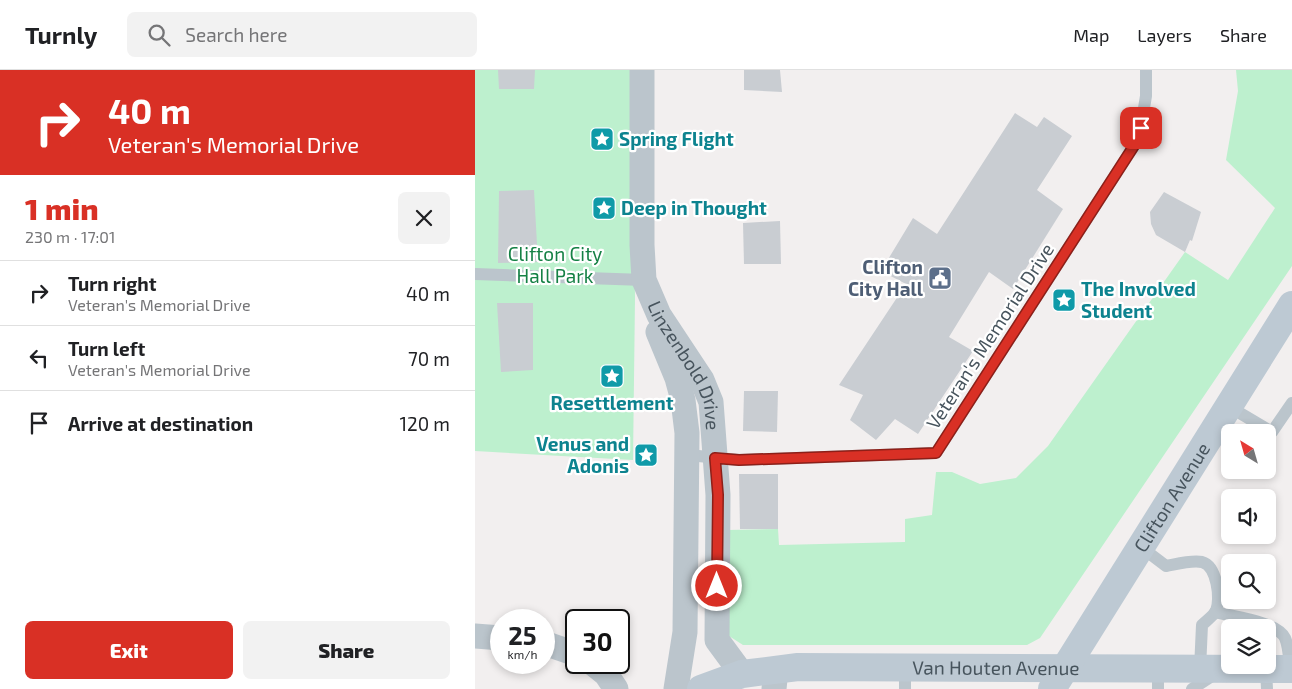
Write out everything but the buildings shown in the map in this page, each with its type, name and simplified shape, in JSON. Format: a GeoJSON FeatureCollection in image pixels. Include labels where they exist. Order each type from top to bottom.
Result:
{"type":"FeatureCollection","features":[{"type":"Feature","properties":{"kind":"main road","name":"Clifton Avenue"},"geometry":{"type":"LineString","coordinates":[[1059,679],[1292,305]]}},
{"type":"Feature","properties":{"kind":"main road","name":"Van Houten Avenue"},"geometry":{"type":"LineString","coordinates":[[701,689],[742,674],[775,679],[798,667],[905,678],[946,668],[1059,679],[1158,679],[1279,674]]}},
{"type":"Feature","properties":{"kind":"main road"},"geometry":{"type":"LineString","coordinates":[[946,668],[967,678],[982,689]]}},
{"type":"Feature","properties":{"kind":"street","name":"Linzenbold Drive"},"geometry":{"type":"LineString","coordinates":[[642,70],[642,245],[647,286],[659,337],[677,378],[683,400],[688,455],[685,632],[676,689]]}},
{"type":"Feature","properties":{"kind":"street","name":"Linzenbold Drive"},"geometry":{"type":"LineString","coordinates":[[647,286],[659,316],[702,380],[711,402],[718,495],[717,640],[742,674]]}},
{"type":"Feature","properties":{"kind":"street"},"geometry":{"type":"LineString","coordinates":[[475,636],[490,637]]}},
{"type":"Feature","properties":{"kind":"street"},"geometry":{"type":"LineString","coordinates":[[606,674],[616,689]]}},
{"type":"Feature","properties":{"kind":"lane","name":"Veteran's Memorial Drive"},"geometry":{"type":"LineString","coordinates":[[688,455],[739,460],[936,453],[1139,138],[1146,96],[1147,70]]}},
{"type":"Feature","properties":{"kind":"lane"},"geometry":{"type":"LineString","coordinates":[[475,274],[647,286]]}},
{"type":"Feature","properties":{"kind":"lane"},"geometry":{"type":"LineString","coordinates":[[1229,406],[1272,432],[1292,403]]}},
{"type":"Feature","properties":{"kind":"lane"},"geometry":{"type":"LineString","coordinates":[[1141,547],[1166,566],[1204,562],[1210,568],[1220,594],[1215,612],[1202,625],[1205,676]]}},
{"type":"Feature","properties":{"kind":"lane"},"geometry":{"type":"LineString","coordinates":[[1215,612],[1269,625],[1279,631],[1285,638],[1279,674]]}},
{"type":"Feature","properties":{"kind":"green space","name":"Clifton City Hall Park"},"geometry":{"type":"Polygon","coordinates":[[[475,70],[632,70],[635,298],[633,460],[475,451],[475,70]]]}},
{"type":"Feature","properties":{"kind":"green space"},"geometry":{"type":"Polygon","coordinates":[[[1236,70],[1292,70],[1292,266],[1040,638],[1027,645],[743,645],[729,636],[728,530],[778,529],[779,545],[905,542],[905,519],[932,515],[936,472],[952,472],[980,484],[1016,478],[1048,446],[1185,252],[1228,280],[1275,208],[1226,160],[1238,91],[1236,70]]]}},
{"type":"Feature","properties":{"kind":"place","name":"Spring Flight"},"geometry":{"type":"Point","coordinates":[602,139]}},
{"type":"Feature","properties":{"kind":"place","name":"Deep in Thought"},"geometry":{"type":"Point","coordinates":[604,208]}},
{"type":"Feature","properties":{"kind":"place","name":"Clifton City Hall"},"geometry":{"type":"Point","coordinates":[940,278]}},
{"type":"Feature","properties":{"kind":"place","name":"The Involved Student"},"geometry":{"type":"Point","coordinates":[1064,300]}},
{"type":"Feature","properties":{"kind":"place","name":"Resettlement"},"geometry":{"type":"Point","coordinates":[612,376]}},
{"type":"Feature","properties":{"kind":"place","name":"Venus and Adonis"},"geometry":{"type":"Point","coordinates":[646,455]}},
{"type":"Feature","properties":{"kind":"route"},"geometry":{"type":"LineString","coordinates":[[717,586],[718,495],[715,458],[739,460],[902,456],[936,453],[1084,227],[1139,138],[1141,128]]}}]}
